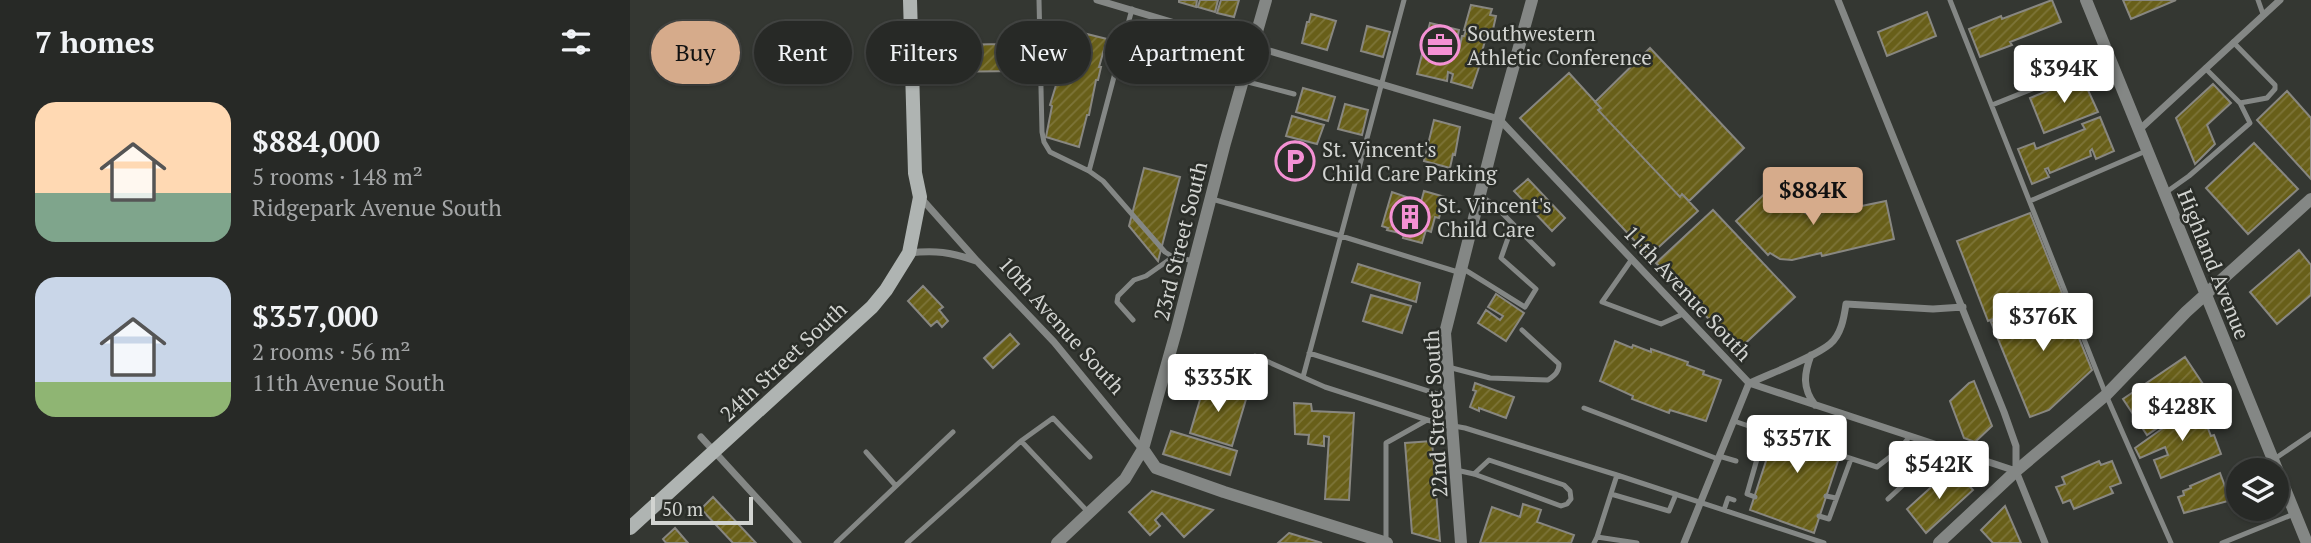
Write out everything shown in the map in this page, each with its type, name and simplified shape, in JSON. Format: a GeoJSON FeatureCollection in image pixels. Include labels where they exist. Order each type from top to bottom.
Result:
{"type":"FeatureCollection","features":[{"type":"Feature","properties":{"kind":"main road"},"geometry":{"type":"LineString","coordinates":[[910,0],[915,173],[920,197]]}},
{"type":"Feature","properties":{"kind":"main road","name":"24th Street South"},"geometry":{"type":"LineString","coordinates":[[630,528],[873,307],[909,253],[920,197]]}},
{"type":"Feature","properties":{"kind":"street"},"geometry":{"type":"LineString","coordinates":[[1097,0],[1172,21]]}},
{"type":"Feature","properties":{"kind":"street","name":"23rd Street South"},"geometry":{"type":"LineString","coordinates":[[1261,21],[1266,0]]}},
{"type":"Feature","properties":{"kind":"street","name":"22nd Street South"},"geometry":{"type":"LineString","coordinates":[[1461,543],[1445,333],[1532,0]]}},
{"type":"Feature","properties":{"kind":"street"},"geometry":{"type":"LineString","coordinates":[[1838,0],[1963,307],[2016,446],[2016,471],[2045,543]]}},
{"type":"Feature","properties":{"kind":"street","name":"Highland Avenue"},"geometry":{"type":"LineString","coordinates":[[2087,0],[2272,458]]}},
{"type":"Feature","properties":{"kind":"street"},"geometry":{"type":"LineString","coordinates":[[2139,130],[2280,0]]}},
{"type":"Feature","properties":{"kind":"street"},"geometry":{"type":"LineString","coordinates":[[1269,50],[1499,119]]}},
{"type":"Feature","properties":{"kind":"street","name":"23rd Street South"},"geometry":{"type":"LineString","coordinates":[[1057,543],[1125,480],[1143,449],[1243,84]]}},
{"type":"Feature","properties":{"kind":"street","name":"11th Avenue South"},"geometry":{"type":"LineString","coordinates":[[1499,119],[1749,383],[2016,471]]}},
{"type":"Feature","properties":{"kind":"street","name":"10th Avenue South"},"geometry":{"type":"LineString","coordinates":[[920,197],[1054,342],[1143,449]]}},
{"type":"Feature","properties":{"kind":"street"},"geometry":{"type":"LineString","coordinates":[[1939,543],[2016,471],[2106,395],[2186,313],[2311,199]]}},
{"type":"Feature","properties":{"kind":"street","name":"10th Avenue South"},"geometry":{"type":"LineString","coordinates":[[909,253],[932,250],[954,253],[977,261]]}},
{"type":"Feature","properties":{"kind":"street"},"geometry":{"type":"LineString","coordinates":[[1684,543],[1749,383],[1831,344],[1844,323],[1846,304],[1933,309],[1963,307]]}},
{"type":"Feature","properties":{"kind":"street"},"geometry":{"type":"LineString","coordinates":[[1811,355],[1804,378],[1807,394],[1816,405]]}},
{"type":"Feature","properties":{"kind":"street"},"geometry":{"type":"LineString","coordinates":[[701,438],[798,543]]}},
{"type":"Feature","properties":{"kind":"street"},"geometry":{"type":"LineString","coordinates":[[1143,449],[1156,468],[1386,543]]}},
{"type":"Feature","properties":{"kind":"street","name":"Highland Avenue"},"geometry":{"type":"LineString","coordinates":[[2289,499],[2307,543]]}},
{"type":"Feature","properties":{"kind":"lane"},"geometry":{"type":"LineString","coordinates":[[1039,0],[1044,142],[1050,152],[1103,181],[1165,252],[1174,257],[1195,261]]}},
{"type":"Feature","properties":{"kind":"lane"},"geometry":{"type":"LineString","coordinates":[[1303,377],[1404,0]]}},
{"type":"Feature","properties":{"kind":"lane"},"geometry":{"type":"LineString","coordinates":[[1951,0],[2106,395],[2171,543]]}},
{"type":"Feature","properties":{"kind":"lane"},"geometry":{"type":"LineString","coordinates":[[2258,0],[2263,14]]}},
{"type":"Feature","properties":{"kind":"lane"},"geometry":{"type":"LineString","coordinates":[[1089,172],[1132,9]]}},
{"type":"Feature","properties":{"kind":"lane"},"geometry":{"type":"LineString","coordinates":[[2233,42],[2275,85],[2267,98],[2240,103]]}},
{"type":"Feature","properties":{"kind":"lane"},"geometry":{"type":"LineString","coordinates":[[1993,105],[2110,58]]}},
{"type":"Feature","properties":{"kind":"lane"},"geometry":{"type":"LineString","coordinates":[[2165,193],[2189,176],[2250,123],[2240,103],[2205,68]]}},
{"type":"Feature","properties":{"kind":"lane"},"geometry":{"type":"LineString","coordinates":[[1256,84],[1294,94]]}},
{"type":"Feature","properties":{"kind":"lane"},"geometry":{"type":"LineString","coordinates":[[2267,98],[2273,104]]}},
{"type":"Feature","properties":{"kind":"lane"},"geometry":{"type":"LineString","coordinates":[[2030,201],[2147,150]]}},
{"type":"Feature","properties":{"kind":"lane"},"geometry":{"type":"LineString","coordinates":[[1480,196],[1493,204],[1553,264]]}},
{"type":"Feature","properties":{"kind":"lane"},"geometry":{"type":"LineString","coordinates":[[1210,199],[1461,270],[1525,307],[1536,289],[1500,258],[1514,224]]}},
{"type":"Feature","properties":{"kind":"lane"},"geometry":{"type":"LineString","coordinates":[[1133,320],[1118,302],[1118,296],[1134,280],[1146,276],[1174,257]]}},
{"type":"Feature","properties":{"kind":"lane"},"geometry":{"type":"LineString","coordinates":[[1632,259],[1602,302],[1661,324],[1683,314]]}},
{"type":"Feature","properties":{"kind":"lane"},"geometry":{"type":"LineString","coordinates":[[1448,367],[1490,378],[1548,380],[1555,375],[1559,364],[1522,330]]}},
{"type":"Feature","properties":{"kind":"lane"},"geometry":{"type":"LineString","coordinates":[[1310,353],[1450,398]]}},
{"type":"Feature","properties":{"kind":"lane"},"geometry":{"type":"LineString","coordinates":[[1255,356],[1325,387],[1701,501],[1824,543]]}},
{"type":"Feature","properties":{"kind":"lane"},"geometry":{"type":"LineString","coordinates":[[1584,408],[1719,458],[1735,461]]}},
{"type":"Feature","properties":{"kind":"lane"},"geometry":{"type":"LineString","coordinates":[[907,543],[1021,441],[1053,418],[1090,457]]}},
{"type":"Feature","properties":{"kind":"lane"},"geometry":{"type":"LineString","coordinates":[[1386,543],[1386,443],[1427,420]]}},
{"type":"Feature","properties":{"kind":"lane"},"geometry":{"type":"LineString","coordinates":[[1734,421],[1775,435]]}},
{"type":"Feature","properties":{"kind":"lane"},"geometry":{"type":"LineString","coordinates":[[1755,497],[1746,494],[1765,431]]}},
{"type":"Feature","properties":{"kind":"lane"},"geometry":{"type":"LineString","coordinates":[[836,543],[953,432]]}},
{"type":"Feature","properties":{"kind":"lane"},"geometry":{"type":"LineString","coordinates":[[2276,458],[2311,434]]}},
{"type":"Feature","properties":{"kind":"lane"},"geometry":{"type":"LineString","coordinates":[[1840,455],[1877,467],[1899,450],[1910,436]]}},
{"type":"Feature","properties":{"kind":"lane"},"geometry":{"type":"LineString","coordinates":[[1021,441],[1089,513]]}},
{"type":"Feature","properties":{"kind":"lane"},"geometry":{"type":"LineString","coordinates":[[1888,499],[1930,460],[1941,446]]}},
{"type":"Feature","properties":{"kind":"lane"},"geometry":{"type":"LineString","coordinates":[[866,452],[896,486]]}},
{"type":"Feature","properties":{"kind":"lane"},"geometry":{"type":"LineString","coordinates":[[1819,516],[1829,519],[1851,459]]}},
{"type":"Feature","properties":{"kind":"lane"},"geometry":{"type":"LineString","coordinates":[[1456,470],[1561,506],[1570,499],[1570,491],[1564,485],[1489,460],[1474,474]]}},
{"type":"Feature","properties":{"kind":"lane"},"geometry":{"type":"LineString","coordinates":[[1753,472],[1762,475]]}},
{"type":"Feature","properties":{"kind":"lane"},"geometry":{"type":"LineString","coordinates":[[1617,475],[1595,540],[1637,543]]}},
{"type":"Feature","properties":{"kind":"lane"},"geometry":{"type":"LineString","coordinates":[[1611,494],[1668,511],[1676,494]]}},
{"type":"Feature","properties":{"kind":"lane"},"geometry":{"type":"LineString","coordinates":[[1826,496],[1836,498]]}},
{"type":"Feature","properties":{"kind":"lane"},"geometry":{"type":"LineString","coordinates":[[1724,510],[1728,498],[1734,500]]}},
{"type":"Feature","properties":{"kind":"lane"},"geometry":{"type":"LineString","coordinates":[[2222,543],[2295,514]]}},
{"type":"Feature","properties":{"kind":"building"},"geometry":{"type":"Polygon","coordinates":[[[1197,0],[1196,7],[1179,2],[1197,0]]]}},
{"type":"Feature","properties":{"kind":"building"},"geometry":{"type":"Polygon","coordinates":[[[1200,0],[1218,0],[1215,12],[1198,7],[1200,0]]]}},
{"type":"Feature","properties":{"kind":"building"},"geometry":{"type":"Polygon","coordinates":[[[1221,0],[1239,0],[1234,17],[1217,13],[1221,0]]]}},
{"type":"Feature","properties":{"kind":"building"},"geometry":{"type":"Polygon","coordinates":[[[2052,0],[2061,22],[1980,57],[1969,29],[2052,0]]]}},
{"type":"Feature","properties":{"kind":"building"},"geometry":{"type":"Polygon","coordinates":[[[2123,0],[2176,0],[2131,19],[2123,0]]]}},
{"type":"Feature","properties":{"kind":"building","name":"Southwestern Athletic Conference"},"geometry":{"type":"Polygon","coordinates":[[[1471,5],[1492,9],[1490,15],[1496,16],[1491,38],[1480,35],[1478,39],[1485,41],[1472,88],[1451,82],[1453,74],[1448,72],[1447,81],[1417,74],[1430,23],[1459,30],[1455,49],[1459,50],[1471,5]]]}},
{"type":"Feature","properties":{"kind":"building"},"geometry":{"type":"Polygon","coordinates":[[[1927,12],[1936,36],[1887,56],[1878,32],[1927,12]]]}},
{"type":"Feature","properties":{"kind":"building"},"geometry":{"type":"Polygon","coordinates":[[[1311,14],[1336,21],[1327,50],[1302,43],[1311,14]]]}},
{"type":"Feature","properties":{"kind":"building"},"geometry":{"type":"Polygon","coordinates":[[[1367,26],[1390,32],[1383,57],[1361,51],[1367,26]]]}},
{"type":"Feature","properties":{"kind":"building"},"geometry":{"type":"Polygon","coordinates":[[[1091,35],[1105,38],[1098,80],[1079,147],[1046,137],[1052,106],[1050,105],[1056,84],[1091,84],[1091,35]]]}},
{"type":"Feature","properties":{"kind":"building"},"geometry":{"type":"Polygon","coordinates":[[[982,44],[996,44],[996,71],[982,71],[982,44]]]}},
{"type":"Feature","properties":{"kind":"building"},"geometry":{"type":"Polygon","coordinates":[[[1650,48],[1744,148],[1689,201],[1682,194],[1680,197],[1598,110],[1601,108],[1595,102],[1650,48]]]}},
{"type":"Feature","properties":{"kind":"building"},"geometry":{"type":"Polygon","coordinates":[[[1569,73],[1601,108],[1598,110],[1680,197],[1682,194],[1698,211],[1649,256],[1520,118],[1569,73]]]}},
{"type":"Feature","properties":{"kind":"building"},"geometry":{"type":"Polygon","coordinates":[[[2082,77],[2098,112],[2044,133],[2030,98],[2082,77]]]}},
{"type":"Feature","properties":{"kind":"building"},"geometry":{"type":"Polygon","coordinates":[[[2213,84],[2231,103],[2207,125],[2215,144],[2195,164],[2176,118],[2213,84]]]}},
{"type":"Feature","properties":{"kind":"building"},"geometry":{"type":"Polygon","coordinates":[[[1303,88],[1335,97],[1328,121],[1296,112],[1303,88]]]}},
{"type":"Feature","properties":{"kind":"building"},"geometry":{"type":"Polygon","coordinates":[[[2287,91],[2311,118],[2311,179],[2257,120],[2287,91]]]}},
{"type":"Feature","properties":{"kind":"building"},"geometry":{"type":"Polygon","coordinates":[[[1345,104],[1368,110],[1362,135],[1338,129],[1345,104]]]}},
{"type":"Feature","properties":{"kind":"building"},"geometry":{"type":"Polygon","coordinates":[[[1292,116],[1324,125],[1317,144],[1286,136],[1292,116]]]}},
{"type":"Feature","properties":{"kind":"building"},"geometry":{"type":"Polygon","coordinates":[[[2100,117],[2114,151],[2096,159],[2092,149],[2091,156],[2050,173],[2048,168],[2045,169],[2049,177],[2032,184],[2018,149],[2034,143],[2036,149],[2085,129],[2082,124],[2100,117]]]}},
{"type":"Feature","properties":{"kind":"building"},"geometry":{"type":"Polygon","coordinates":[[[1434,120],[1460,127],[1450,168],[1424,161],[1434,120]]]}},
{"type":"Feature","properties":{"kind":"building"},"geometry":{"type":"Polygon","coordinates":[[[2254,143],[2298,189],[2248,234],[2206,188],[2254,143]]]}},
{"type":"Feature","properties":{"kind":"building"},"geometry":{"type":"Polygon","coordinates":[[[1144,168],[1180,177],[1158,261],[1129,226],[1144,168]]]}},
{"type":"Feature","properties":{"kind":"building"},"geometry":{"type":"Polygon","coordinates":[[[1528,179],[1565,218],[1552,231],[1514,191],[1528,179]]]}},
{"type":"Feature","properties":{"kind":"building"},"geometry":{"type":"Polygon","coordinates":[[[1776,183],[1797,208],[1807,214],[1886,201],[1894,239],[1822,256],[1821,253],[1792,260],[1780,259],[1770,253],[1768,255],[1736,221],[1776,183]]]}},
{"type":"Feature","properties":{"kind":"building","name":"St. Vincent's Child Care"},"geometry":{"type":"Polygon","coordinates":[[[1424,191],[1445,197],[1439,218],[1435,217],[1431,232],[1426,230],[1422,243],[1403,238],[1404,234],[1382,226],[1392,192],[1421,202],[1424,191]]]}},
{"type":"Feature","properties":{"kind":"building"},"geometry":{"type":"Polygon","coordinates":[[[1713,210],[1795,297],[1738,350],[1656,263],[1713,210]]]}},
{"type":"Feature","properties":{"kind":"building"},"geometry":{"type":"Polygon","coordinates":[[[2030,213],[2062,293],[1988,321],[1957,241],[2030,213]]]}},
{"type":"Feature","properties":{"kind":"building"},"geometry":{"type":"Polygon","coordinates":[[[2299,250],[2311,265],[2311,295],[2277,324],[2250,292],[2299,250]]]}},
{"type":"Feature","properties":{"kind":"building"},"geometry":{"type":"Polygon","coordinates":[[[1358,264],[1420,283],[1416,302],[1352,282],[1358,264]]]}},
{"type":"Feature","properties":{"kind":"building"},"geometry":{"type":"Polygon","coordinates":[[[923,286],[943,307],[939,310],[948,321],[942,327],[937,321],[931,326],[908,301],[923,286]]]}},
{"type":"Feature","properties":{"kind":"building"},"geometry":{"type":"Polygon","coordinates":[[[1496,294],[1524,313],[1506,341],[1478,323],[1486,310],[1500,320],[1503,316],[1488,307],[1496,294]]]}},
{"type":"Feature","properties":{"kind":"building"},"geometry":{"type":"Polygon","coordinates":[[[2061,294],[2092,370],[2049,410],[2030,417],[1991,322],[2061,294]]]}},
{"type":"Feature","properties":{"kind":"building"},"geometry":{"type":"Polygon","coordinates":[[[1371,295],[1411,306],[1402,333],[1363,321],[1371,295]]]}},
{"type":"Feature","properties":{"kind":"building"},"geometry":{"type":"Polygon","coordinates":[[[1010,334],[1019,344],[993,368],[984,358],[1010,334]]]}},
{"type":"Feature","properties":{"kind":"building"},"geometry":{"type":"Polygon","coordinates":[[[1615,341],[1632,348],[1633,345],[1651,352],[1651,349],[1688,362],[1687,365],[1704,371],[1703,374],[1721,380],[1706,421],[1670,410],[1669,413],[1632,399],[1633,396],[1600,381],[1615,341]]]}},
{"type":"Feature","properties":{"kind":"building"},"geometry":{"type":"Polygon","coordinates":[[[2185,357],[2209,393],[2147,435],[2123,399],[2185,357]]]}},
{"type":"Feature","properties":{"kind":"building"},"geometry":{"type":"Polygon","coordinates":[[[1974,381],[1992,426],[1975,442],[1964,438],[1950,401],[1974,381]]]}},
{"type":"Feature","properties":{"kind":"building"},"geometry":{"type":"Polygon","coordinates":[[[1205,383],[1247,396],[1232,446],[1190,433],[1205,383]]]}},
{"type":"Feature","properties":{"kind":"building"},"geometry":{"type":"Polygon","coordinates":[[[1475,383],[1514,397],[1506,418],[1470,407],[1476,391],[1473,390],[1475,383]]]}},
{"type":"Feature","properties":{"kind":"building"},"geometry":{"type":"Polygon","coordinates":[[[1294,403],[1311,404],[1312,411],[1354,413],[1349,500],[1325,499],[1329,437],[1324,436],[1324,446],[1308,444],[1309,435],[1295,434],[1294,403]]]}},
{"type":"Feature","properties":{"kind":"building"},"geometry":{"type":"Polygon","coordinates":[[[2203,406],[2210,425],[2207,426],[2211,436],[2214,435],[2221,454],[2161,478],[2154,460],[2168,455],[2165,447],[2140,458],[2135,448],[2183,414],[2203,406]]]}},
{"type":"Feature","properties":{"kind":"building"},"geometry":{"type":"Polygon","coordinates":[[[1780,418],[1845,440],[1814,533],[1750,510],[1780,418]]]}},
{"type":"Feature","properties":{"kind":"building"},"geometry":{"type":"Polygon","coordinates":[[[1171,431],[1237,451],[1230,475],[1163,454],[1171,431]]]}},
{"type":"Feature","properties":{"kind":"building"},"geometry":{"type":"Polygon","coordinates":[[[1432,441],[1440,541],[1412,533],[1405,443],[1432,441]]]}},
{"type":"Feature","properties":{"kind":"building"},"geometry":{"type":"Polygon","coordinates":[[[2099,461],[2101,465],[2112,461],[2121,483],[2110,487],[2113,493],[2074,509],[2070,500],[2063,503],[2056,487],[2065,484],[2062,477],[2099,461]]]}},
{"type":"Feature","properties":{"kind":"building"},"geometry":{"type":"Polygon","coordinates":[[[1949,471],[1955,477],[1958,474],[1973,490],[1926,533],[1907,509],[1949,471]]]}},
{"type":"Feature","properties":{"kind":"building"},"geometry":{"type":"Polygon","coordinates":[[[2220,473],[2226,489],[2226,502],[2184,513],[2178,497],[2184,495],[2183,491],[2191,488],[2190,486],[2220,473]]]}},
{"type":"Feature","properties":{"kind":"building"},"geometry":{"type":"Polygon","coordinates":[[[1152,491],[1213,510],[1184,537],[1162,513],[1155,520],[1160,526],[1150,535],[1129,512],[1152,491]]]}},
{"type":"Feature","properties":{"kind":"building"},"geometry":{"type":"Polygon","coordinates":[[[713,497],[756,543],[733,543],[701,509],[713,497]]]}},
{"type":"Feature","properties":{"kind":"building"},"geometry":{"type":"Polygon","coordinates":[[[1523,504],[1541,510],[1537,522],[1574,535],[1571,543],[1480,543],[1492,507],[1520,517],[1523,504]]]}},
{"type":"Feature","properties":{"kind":"building"},"geometry":{"type":"Polygon","coordinates":[[[2005,506],[2021,543],[1993,543],[1981,530],[2005,506]]]}},
{"type":"Feature","properties":{"kind":"building"},"geometry":{"type":"Polygon","coordinates":[[[675,528],[688,543],[666,543],[663,539],[675,528]]]}},
{"type":"Feature","properties":{"kind":"building"},"geometry":{"type":"Polygon","coordinates":[[[1289,533],[1322,543],[1278,543],[1289,533]]]}},
{"type":"Feature","properties":{"kind":"place","name":"Southwestern Athletic Conference"},"geometry":{"type":"Point","coordinates":[1440,45]}},
{"type":"Feature","properties":{"kind":"place","name":"St. Vincent's Child Care Parking"},"geometry":{"type":"Point","coordinates":[1295,161]}},
{"type":"Feature","properties":{"kind":"place","name":"St. Vincent's Child Care"},"geometry":{"type":"Point","coordinates":[1410,217]}}]}
